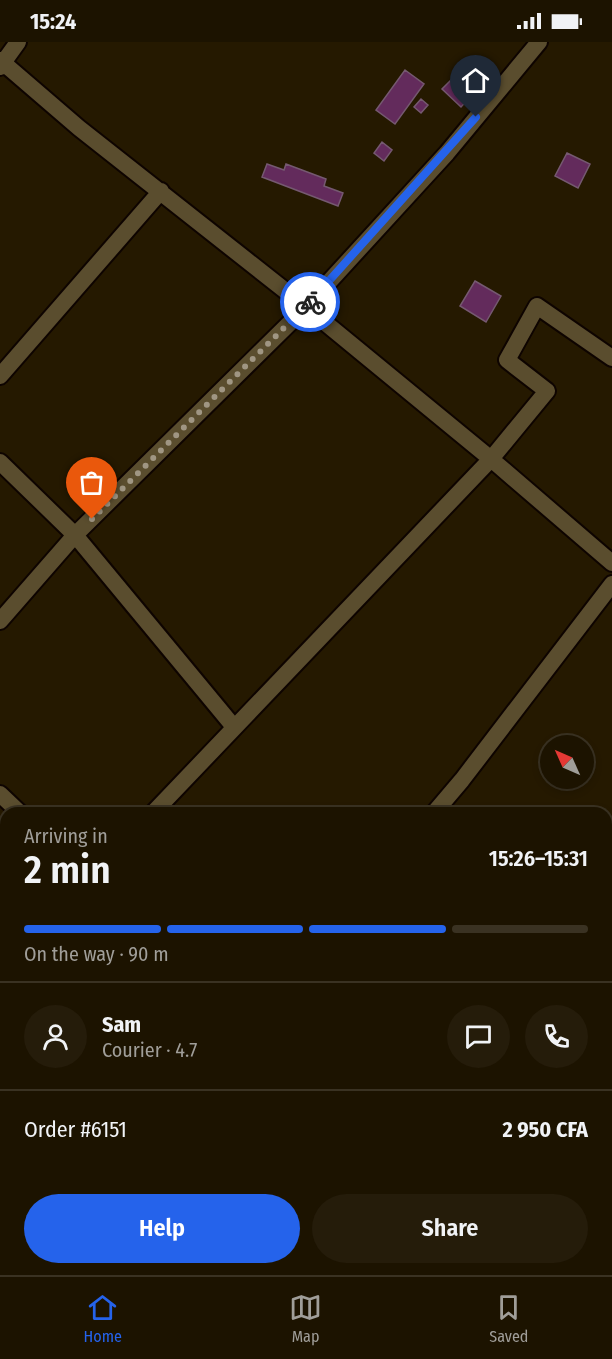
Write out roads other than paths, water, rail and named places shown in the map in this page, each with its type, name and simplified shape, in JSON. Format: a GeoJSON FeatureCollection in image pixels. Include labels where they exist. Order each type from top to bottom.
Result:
{"type":"FeatureCollection","features":[{"type":"Feature","properties":{"kind":"street"},"geometry":{"type":"LineString","coordinates":[[18,42],[1,63],[79,128],[306,307],[491,459],[612,563]]}},
{"type":"Feature","properties":{"kind":"street"},"geometry":{"type":"LineString","coordinates":[[0,621],[75,535],[306,307],[447,153],[539,42]]}},
{"type":"Feature","properties":{"kind":"street"},"geometry":{"type":"LineString","coordinates":[[0,376],[161,191]]}},
{"type":"Feature","properties":{"kind":"street"},"geometry":{"type":"LineString","coordinates":[[159,807],[491,459],[546,391],[507,360],[537,306],[612,358]]}},
{"type":"Feature","properties":{"kind":"street"},"geometry":{"type":"LineString","coordinates":[[0,462],[75,535],[234,727]]}},
{"type":"Feature","properties":{"kind":"street"},"geometry":{"type":"LineString","coordinates":[[439,807],[612,584]]}},
{"type":"Feature","properties":{"kind":"street"},"geometry":{"type":"LineString","coordinates":[[0,794],[14,807]]}}]}
